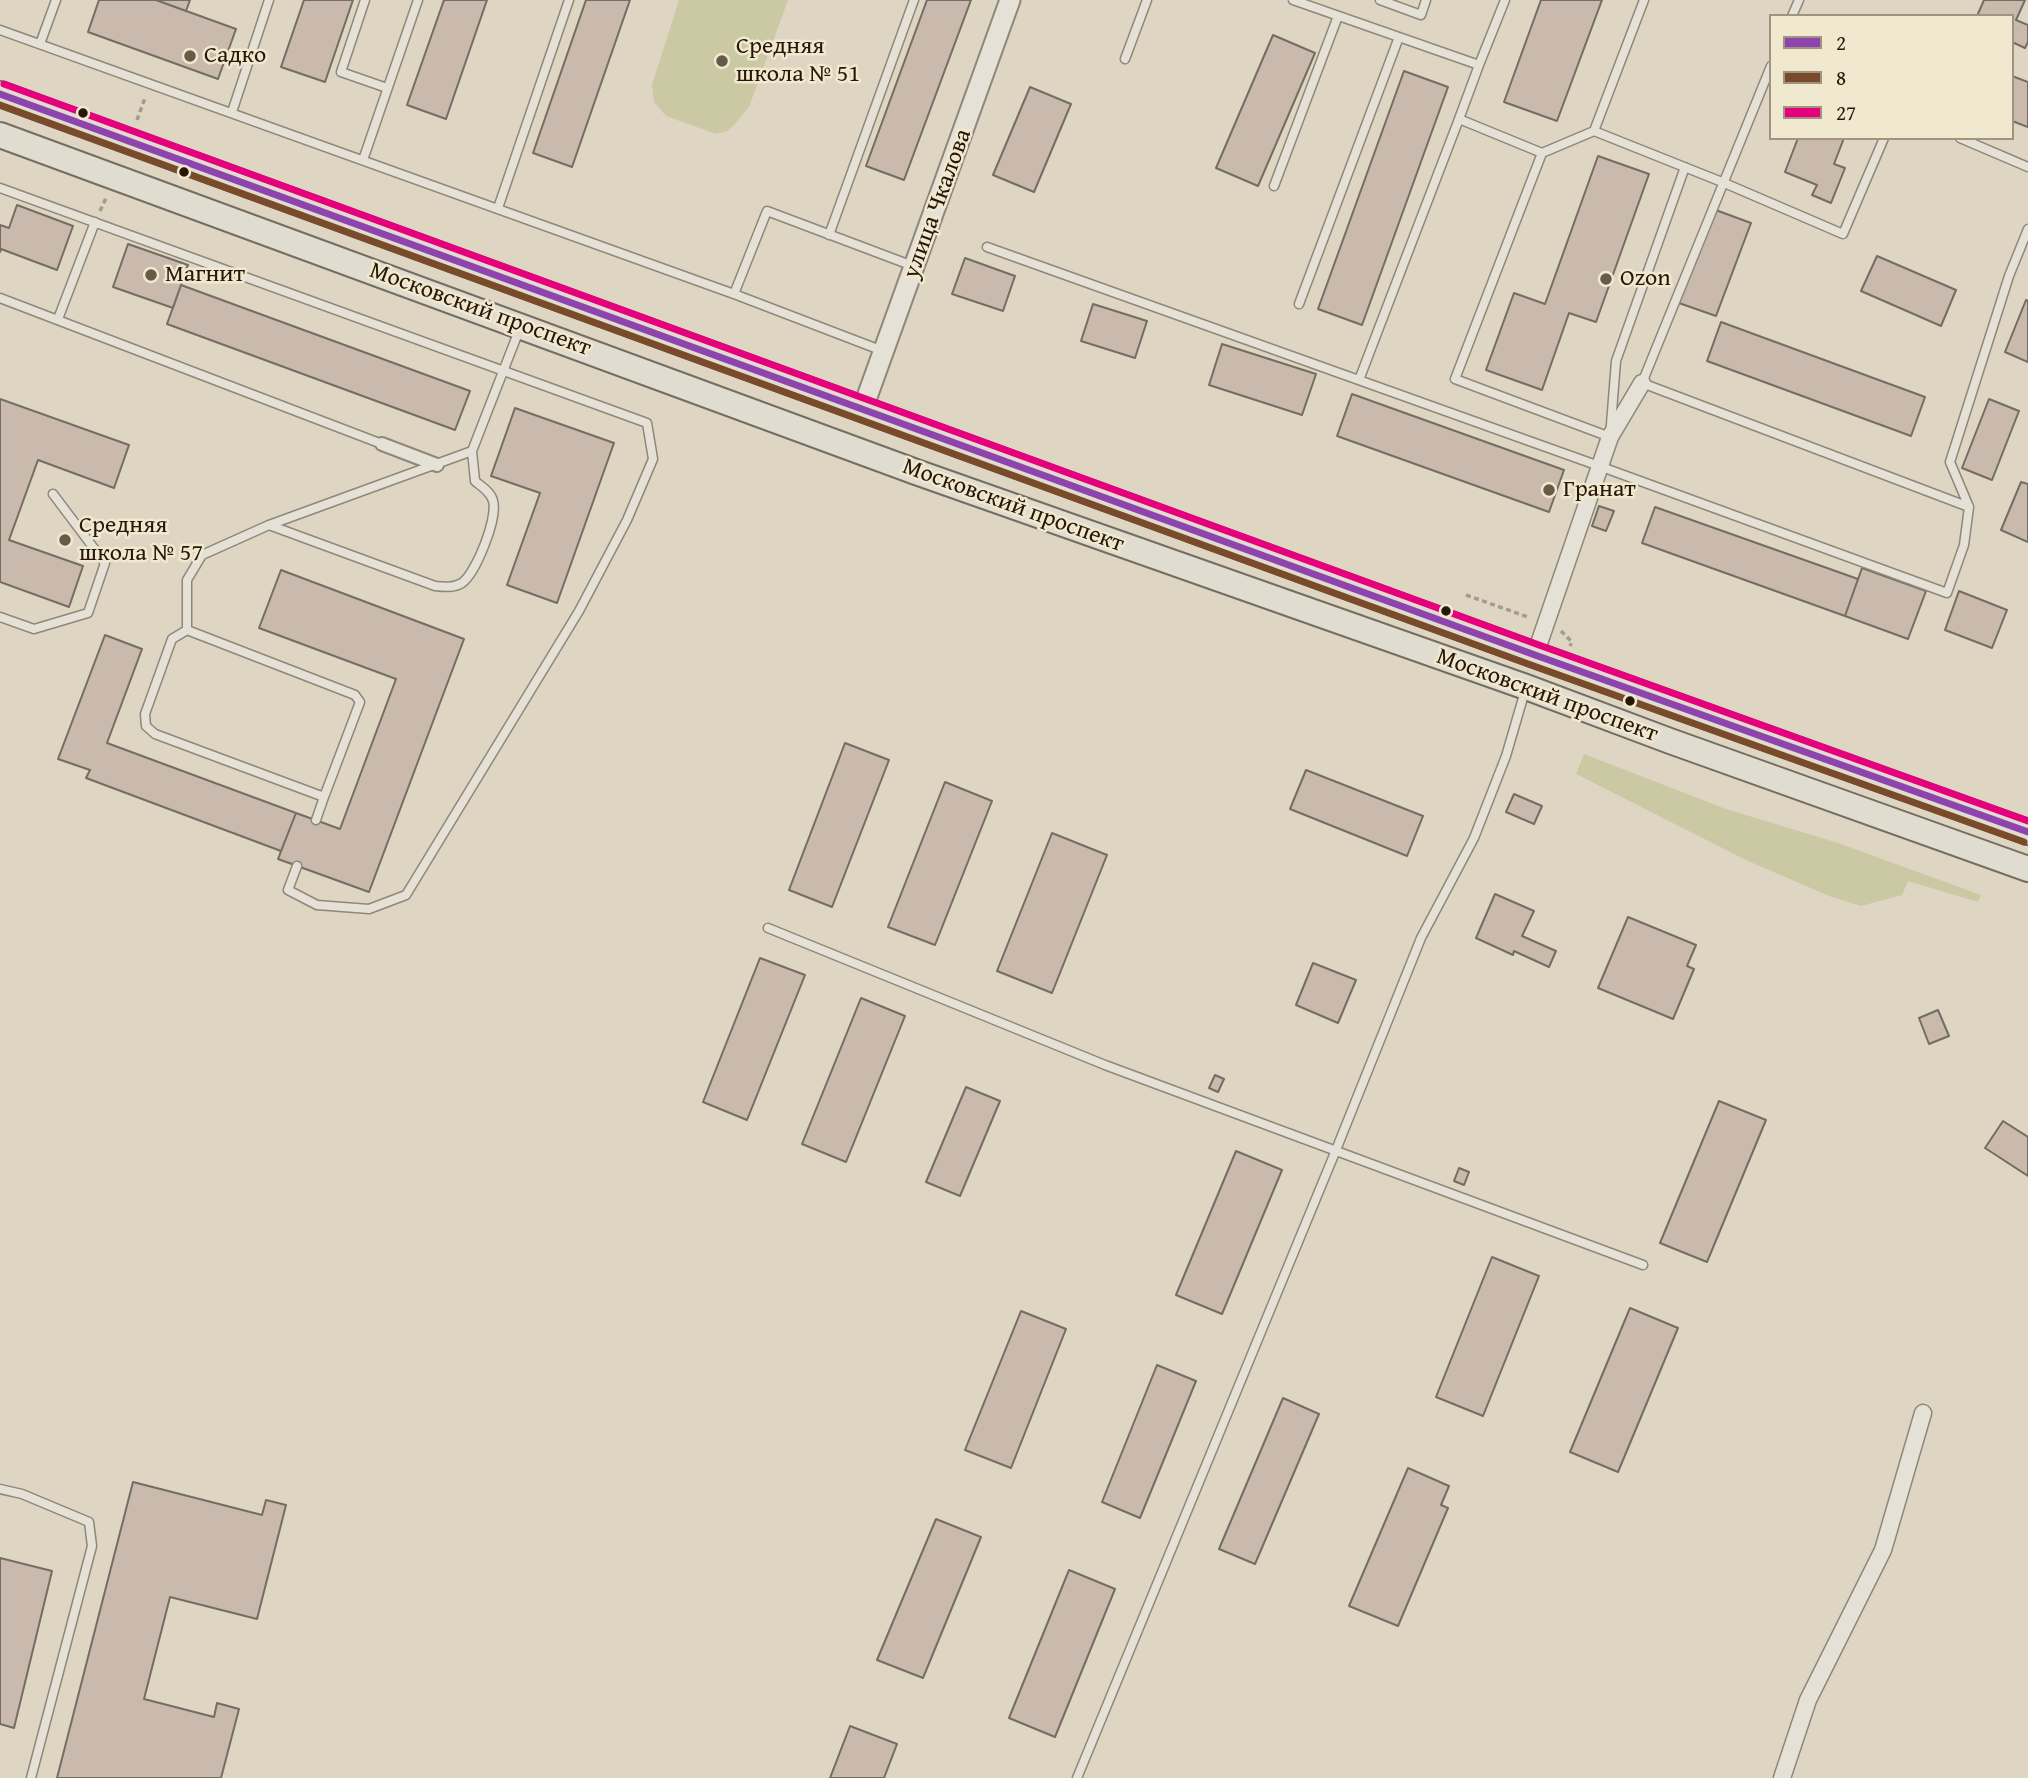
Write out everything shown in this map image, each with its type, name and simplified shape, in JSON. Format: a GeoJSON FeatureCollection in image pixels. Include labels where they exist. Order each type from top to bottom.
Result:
{"type":"FeatureCollection","features":[{"type":"Feature","properties":{"kind":"main road","name":"Московский проспект"},"geometry":{"type":"LineString","coordinates":[[0,94],[1535,655],[2028,832]]}},
{"type":"Feature","properties":{"kind":"main road","name":"Московский проспект"},"geometry":{"type":"LineString","coordinates":[[0,135],[916,472],[1526,687],[2027,872]]}},
{"type":"Feature","properties":{"kind":"main road"},"geometry":{"type":"LineString","coordinates":[[521,325],[534,289]]}},
{"type":"Feature","properties":{"kind":"street","name":"улица Чкалова"},"geometry":{"type":"LineString","coordinates":[[863,408],[1010,0]]}},
{"type":"Feature","properties":{"kind":"street"},"geometry":{"type":"LineString","coordinates":[[1535,655],[1609,437],[1642,383]]}},
{"type":"Feature","properties":{"kind":"street"},"geometry":{"type":"LineString","coordinates":[[382,444],[436,465]]}},
{"type":"Feature","properties":{"kind":"street"},"geometry":{"type":"LineString","coordinates":[[1782,1778],[1808,1700],[1884,1550],[1923,1413]]}},
{"type":"Feature","properties":{"kind":"lane"},"geometry":{"type":"LineString","coordinates":[[40,44],[56,0]]}},
{"type":"Feature","properties":{"kind":"lane"},"geometry":{"type":"LineString","coordinates":[[232,112],[269,0]]}},
{"type":"Feature","properties":{"kind":"lane"},"geometry":{"type":"LineString","coordinates":[[365,0],[341,72],[387,88]]}},
{"type":"Feature","properties":{"kind":"lane"},"geometry":{"type":"LineString","coordinates":[[363,160],[418,0]]}},
{"type":"Feature","properties":{"kind":"lane"},"geometry":{"type":"LineString","coordinates":[[498,208],[569,0]]}},
{"type":"Feature","properties":{"kind":"lane"},"geometry":{"type":"LineString","coordinates":[[829,235],[914,0]]}},
{"type":"Feature","properties":{"kind":"lane"},"geometry":{"type":"LineString","coordinates":[[1125,59],[1147,0]]}},
{"type":"Feature","properties":{"kind":"lane"},"geometry":{"type":"LineString","coordinates":[[1293,0],[1479,65]]}},
{"type":"Feature","properties":{"kind":"lane"},"geometry":{"type":"LineString","coordinates":[[1380,0],[1420,15],[1426,0]]}},
{"type":"Feature","properties":{"kind":"lane"},"geometry":{"type":"LineString","coordinates":[[1359,380],[1505,0]]}},
{"type":"Feature","properties":{"kind":"lane"},"geometry":{"type":"LineString","coordinates":[[1594,131],[1644,0]]}},
{"type":"Feature","properties":{"kind":"lane"},"geometry":{"type":"LineString","coordinates":[[1274,186],[1338,16]]}},
{"type":"Feature","properties":{"kind":"lane"},"geometry":{"type":"LineString","coordinates":[[0,30],[498,208],[885,352]]}},
{"type":"Feature","properties":{"kind":"lane"},"geometry":{"type":"LineString","coordinates":[[1299,304],[1399,37]]}},
{"type":"Feature","properties":{"kind":"lane"},"geometry":{"type":"LineString","coordinates":[[1769,71],[1642,383],[1969,507]]}},
{"type":"Feature","properties":{"kind":"lane"},"geometry":{"type":"LineString","coordinates":[[1459,119],[1542,153],[1594,131],[1723,182],[1843,234],[1883,140]]}},
{"type":"Feature","properties":{"kind":"lane"},"geometry":{"type":"LineString","coordinates":[[1965,140],[2028,167]]}},
{"type":"Feature","properties":{"kind":"lane"},"geometry":{"type":"LineString","coordinates":[[1542,153],[1455,379],[1609,437],[1616,361],[1685,167]]}},
{"type":"Feature","properties":{"kind":"lane"},"geometry":{"type":"LineString","coordinates":[[0,188],[647,423],[653,459],[627,520],[579,611],[406,895],[369,909],[317,905],[288,890],[298,866]]}},
{"type":"Feature","properties":{"kind":"lane"},"geometry":{"type":"LineString","coordinates":[[734,294],[766,211],[916,267]]}},
{"type":"Feature","properties":{"kind":"lane"},"geometry":{"type":"LineString","coordinates":[[58,319],[95,222]]}},
{"type":"Feature","properties":{"kind":"lane"},"geometry":{"type":"LineString","coordinates":[[987,247],[1947,593],[1964,545],[1969,507],[1950,462],[2010,276],[2028,229]]}},
{"type":"Feature","properties":{"kind":"lane"},"geometry":{"type":"LineString","coordinates":[[0,298],[382,444]]}},
{"type":"Feature","properties":{"kind":"lane"},"geometry":{"type":"LineString","coordinates":[[269,525],[435,586],[460,584],[473,571],[494,511],[491,495],[475,481],[472,451],[521,325]]}},
{"type":"Feature","properties":{"kind":"lane"},"geometry":{"type":"LineString","coordinates":[[187,630],[187,580],[202,555],[269,525],[472,451]]}},
{"type":"Feature","properties":{"kind":"lane"},"geometry":{"type":"LineString","coordinates":[[0,617],[34,629],[88,613],[105,563],[53,494]]}},
{"type":"Feature","properties":{"kind":"lane"},"geometry":{"type":"LineString","coordinates":[[187,630],[172,639],[145,714],[146,726],[155,734],[324,797]]}},
{"type":"Feature","properties":{"kind":"lane"},"geometry":{"type":"LineString","coordinates":[[187,630],[355,695],[360,702],[316,820]]}},
{"type":"Feature","properties":{"kind":"lane"},"geometry":{"type":"LineString","coordinates":[[1077,1778],[1421,938],[1474,838],[1506,756],[1526,687]]}},
{"type":"Feature","properties":{"kind":"lane"},"geometry":{"type":"LineString","coordinates":[[768,928],[1105,1065],[1643,1265]]}},
{"type":"Feature","properties":{"kind":"lane"},"geometry":{"type":"LineString","coordinates":[[0,1489],[22,1494],[89,1522],[92,1546],[31,1778]]}},
{"type":"Feature","properties":{"kind":"green space"},"geometry":{"type":"Polygon","coordinates":[[[679,0],[788,0],[749,107],[727,131],[716,134],[666,116],[654,102],[652,85],[679,0]]]}},
{"type":"Feature","properties":{"kind":"green space"},"geometry":{"type":"Polygon","coordinates":[[[1584,754],[1726,809],[1838,843],[1981,895],[1978,902],[1908,881],[1902,895],[1861,906],[1829,896],[1746,860],[1576,774],[1584,754]]]}},
{"type":"Feature","properties":{"kind":"building","name":"Садко"},"geometry":{"type":"Polygon","coordinates":[[[99,0],[156,0],[236,29],[218,79],[88,32],[99,0]]]}},
{"type":"Feature","properties":{"kind":"building"},"geometry":{"type":"Polygon","coordinates":[[[156,0],[190,0],[186,11],[156,0]]]}},
{"type":"Feature","properties":{"kind":"building"},"geometry":{"type":"Polygon","coordinates":[[[304,0],[353,0],[325,82],[281,67],[304,0]]]}},
{"type":"Feature","properties":{"kind":"building"},"geometry":{"type":"Polygon","coordinates":[[[444,0],[487,0],[446,119],[407,105],[444,0]]]}},
{"type":"Feature","properties":{"kind":"building"},"geometry":{"type":"Polygon","coordinates":[[[586,0],[630,0],[572,167],[533,153],[586,0]]]}},
{"type":"Feature","properties":{"kind":"building"},"geometry":{"type":"Polygon","coordinates":[[[927,0],[971,0],[904,180],[866,166],[927,0]]]}},
{"type":"Feature","properties":{"kind":"building"},"geometry":{"type":"Polygon","coordinates":[[[1541,0],[1602,0],[1557,121],[1504,102],[1541,0]]]}},
{"type":"Feature","properties":{"kind":"building"},"geometry":{"type":"Polygon","coordinates":[[[1984,0],[2025,0],[2016,20],[2028,25],[2028,42],[2025,48],[2014,43],[2014,14],[1978,14],[1984,0]]]}},
{"type":"Feature","properties":{"kind":"building"},"geometry":{"type":"Polygon","coordinates":[[[1273,35],[1315,53],[1258,186],[1216,168],[1273,35]]]}},
{"type":"Feature","properties":{"kind":"building"},"geometry":{"type":"Polygon","coordinates":[[[1404,71],[1448,87],[1362,325],[1318,309],[1404,71]]]}},
{"type":"Feature","properties":{"kind":"building"},"geometry":{"type":"Polygon","coordinates":[[[2014,77],[2028,82],[2028,127],[2014,122],[2014,77]]]}},
{"type":"Feature","properties":{"kind":"building"},"geometry":{"type":"Polygon","coordinates":[[[1030,87],[1071,104],[1034,192],[993,175],[1030,87]]]}},
{"type":"Feature","properties":{"kind":"building"},"geometry":{"type":"Polygon","coordinates":[[[1797,140],[1843,140],[1834,164],[1845,168],[1831,203],[1812,195],[1817,185],[1785,172],[1797,140]]]}},
{"type":"Feature","properties":{"kind":"building"},"geometry":{"type":"Polygon","coordinates":[[[1598,156],[1649,174],[1596,322],[1569,313],[1542,390],[1486,370],[1514,293],[1545,304],[1598,156]]]}},
{"type":"Feature","properties":{"kind":"building"},"geometry":{"type":"Polygon","coordinates":[[[17,205],[73,226],[57,270],[1,249],[0,252],[0,225],[9,228],[17,205]]]}},
{"type":"Feature","properties":{"kind":"building"},"geometry":{"type":"Polygon","coordinates":[[[1713,209],[1751,223],[1716,316],[1679,303],[1713,209]]]}},
{"type":"Feature","properties":{"kind":"building","name":"Магнит"},"geometry":{"type":"Polygon","coordinates":[[[128,244],[188,265],[173,308],[113,287],[128,244]]]}},
{"type":"Feature","properties":{"kind":"building"},"geometry":{"type":"Polygon","coordinates":[[[1877,256],[1956,290],[1941,326],[1861,291],[1877,256]]]}},
{"type":"Feature","properties":{"kind":"building"},"geometry":{"type":"Polygon","coordinates":[[[965,258],[1015,276],[1003,311],[952,294],[965,258]]]}},
{"type":"Feature","properties":{"kind":"building"},"geometry":{"type":"Polygon","coordinates":[[[181,285],[470,391],[455,430],[167,324],[181,285]]]}},
{"type":"Feature","properties":{"kind":"building"},"geometry":{"type":"Polygon","coordinates":[[[2026,300],[2028,301],[2028,362],[2005,352],[2026,300]]]}},
{"type":"Feature","properties":{"kind":"building"},"geometry":{"type":"Polygon","coordinates":[[[1093,304],[1147,321],[1135,358],[1081,341],[1093,304]]]}},
{"type":"Feature","properties":{"kind":"building"},"geometry":{"type":"Polygon","coordinates":[[[1721,322],[1925,397],[1911,436],[1707,361],[1721,322]]]}},
{"type":"Feature","properties":{"kind":"building"},"geometry":{"type":"Polygon","coordinates":[[[1222,344],[1316,374],[1302,415],[1209,385],[1222,344]]]}},
{"type":"Feature","properties":{"kind":"building"},"geometry":{"type":"Polygon","coordinates":[[[1352,394],[1564,470],[1549,512],[1337,436],[1352,394]]]}},
{"type":"Feature","properties":{"kind":"building"},"geometry":{"type":"Polygon","coordinates":[[[0,399],[129,445],[114,488],[38,460],[9,540],[83,566],[69,607],[0,582],[0,399]]]}},
{"type":"Feature","properties":{"kind":"building"},"geometry":{"type":"Polygon","coordinates":[[[1989,399],[2019,411],[1992,480],[1962,468],[1989,399]]]}},
{"type":"Feature","properties":{"kind":"building"},"geometry":{"type":"Polygon","coordinates":[[[515,408],[614,443],[557,603],[507,585],[540,493],[491,476],[515,408]]]}},
{"type":"Feature","properties":{"kind":"building"},"geometry":{"type":"Polygon","coordinates":[[[2021,482],[2028,484],[2028,542],[2001,530],[2021,482]]]}},
{"type":"Feature","properties":{"kind":"building"},"geometry":{"type":"Polygon","coordinates":[[[1599,506],[1614,511],[1606,531],[1592,526],[1599,506]]]}},
{"type":"Feature","properties":{"kind":"building"},"geometry":{"type":"Polygon","coordinates":[[[1655,507],[1858,579],[1845,616],[1642,543],[1655,507]]]}},
{"type":"Feature","properties":{"kind":"building"},"geometry":{"type":"Polygon","coordinates":[[[1862,568],[1926,591],[1908,639],[1845,616],[1862,568]]]}},
{"type":"Feature","properties":{"kind":"building"},"geometry":{"type":"Polygon","coordinates":[[[281,570],[464,639],[369,892],[278,859],[296,813],[340,829],[396,679],[259,628],[281,570]]]}},
{"type":"Feature","properties":{"kind":"building"},"geometry":{"type":"Polygon","coordinates":[[[1959,591],[2007,610],[1992,648],[1945,630],[1959,591]]]}},
{"type":"Feature","properties":{"kind":"building"},"geometry":{"type":"Polygon","coordinates":[[[105,635],[142,649],[107,743],[296,813],[281,851],[86,778],[90,770],[58,759],[105,635]]]}},
{"type":"Feature","properties":{"kind":"building"},"geometry":{"type":"Polygon","coordinates":[[[845,743],[889,760],[832,907],[789,890],[845,743]]]}},
{"type":"Feature","properties":{"kind":"building"},"geometry":{"type":"Polygon","coordinates":[[[1306,770],[1423,816],[1407,856],[1290,809],[1306,770]]]}},
{"type":"Feature","properties":{"kind":"building"},"geometry":{"type":"Polygon","coordinates":[[[945,782],[992,801],[935,945],[888,927],[945,782]]]}},
{"type":"Feature","properties":{"kind":"building"},"geometry":{"type":"Polygon","coordinates":[[[1514,794],[1542,806],[1534,824],[1506,812],[1514,794]]]}},
{"type":"Feature","properties":{"kind":"building"},"geometry":{"type":"Polygon","coordinates":[[[1052,833],[1107,855],[1052,993],[997,971],[1052,833]]]}},
{"type":"Feature","properties":{"kind":"building"},"geometry":{"type":"Polygon","coordinates":[[[1495,894],[1534,911],[1522,936],[1556,951],[1549,967],[1514,951],[1513,955],[1476,938],[1495,894]]]}},
{"type":"Feature","properties":{"kind":"building"},"geometry":{"type":"Polygon","coordinates":[[[1628,917],[1696,945],[1687,966],[1694,969],[1673,1019],[1598,988],[1628,917]]]}},
{"type":"Feature","properties":{"kind":"building"},"geometry":{"type":"Polygon","coordinates":[[[760,958],[805,975],[747,1120],[703,1102],[760,958]]]}},
{"type":"Feature","properties":{"kind":"building"},"geometry":{"type":"Polygon","coordinates":[[[1313,963],[1356,980],[1338,1023],[1296,1005],[1313,963]]]}},
{"type":"Feature","properties":{"kind":"building"},"geometry":{"type":"Polygon","coordinates":[[[861,998],[905,1016],[846,1162],[802,1144],[861,998]]]}},
{"type":"Feature","properties":{"kind":"building"},"geometry":{"type":"Polygon","coordinates":[[[1938,1010],[1949,1036],[1929,1044],[1919,1018],[1938,1010]]]}},
{"type":"Feature","properties":{"kind":"building"},"geometry":{"type":"Polygon","coordinates":[[[1215,1075],[1224,1079],[1218,1092],[1209,1088],[1215,1075]]]}},
{"type":"Feature","properties":{"kind":"building"},"geometry":{"type":"Polygon","coordinates":[[[966,1087],[1000,1101],[960,1196],[926,1182],[966,1087]]]}},
{"type":"Feature","properties":{"kind":"building"},"geometry":{"type":"Polygon","coordinates":[[[1719,1101],[1766,1120],[1707,1262],[1660,1243],[1719,1101]]]}},
{"type":"Feature","properties":{"kind":"building"},"geometry":{"type":"Polygon","coordinates":[[[2003,1121],[2028,1137],[2028,1176],[1985,1148],[2003,1121]]]}},
{"type":"Feature","properties":{"kind":"building"},"geometry":{"type":"Polygon","coordinates":[[[1236,1151],[1282,1170],[1222,1314],[1176,1295],[1236,1151]]]}},
{"type":"Feature","properties":{"kind":"building"},"geometry":{"type":"Polygon","coordinates":[[[1459,1168],[1469,1172],[1464,1185],[1454,1181],[1459,1168]]]}},
{"type":"Feature","properties":{"kind":"building"},"geometry":{"type":"Polygon","coordinates":[[[1492,1257],[1539,1276],[1483,1416],[1436,1397],[1492,1257]]]}},
{"type":"Feature","properties":{"kind":"building"},"geometry":{"type":"Polygon","coordinates":[[[1630,1308],[1678,1328],[1618,1472],[1570,1452],[1630,1308]]]}},
{"type":"Feature","properties":{"kind":"building"},"geometry":{"type":"Polygon","coordinates":[[[1021,1311],[1066,1329],[1011,1468],[965,1450],[1021,1311]]]}},
{"type":"Feature","properties":{"kind":"building"},"geometry":{"type":"Polygon","coordinates":[[[1157,1365],[1196,1381],[1140,1518],[1102,1502],[1157,1365]]]}},
{"type":"Feature","properties":{"kind":"building"},"geometry":{"type":"Polygon","coordinates":[[[1283,1398],[1319,1414],[1255,1564],[1219,1549],[1283,1398]]]}},
{"type":"Feature","properties":{"kind":"building"},"geometry":{"type":"Polygon","coordinates":[[[1408,1468],[1449,1486],[1441,1505],[1448,1508],[1398,1626],[1349,1606],[1408,1468]]]}},
{"type":"Feature","properties":{"kind":"building"},"geometry":{"type":"Polygon","coordinates":[[[133,1482],[262,1515],[266,1500],[286,1505],[257,1619],[170,1597],[144,1699],[214,1717],[217,1703],[239,1709],[221,1778],[57,1778],[133,1482]]]}},
{"type":"Feature","properties":{"kind":"building"},"geometry":{"type":"Polygon","coordinates":[[[936,1519],[981,1537],[923,1678],[877,1660],[936,1519]]]}},
{"type":"Feature","properties":{"kind":"building"},"geometry":{"type":"Polygon","coordinates":[[[0,1558],[52,1571],[14,1728],[0,1724],[0,1558]]]}},
{"type":"Feature","properties":{"kind":"building"},"geometry":{"type":"Polygon","coordinates":[[[1069,1570],[1115,1589],[1055,1737],[1009,1718],[1069,1570]]]}},
{"type":"Feature","properties":{"kind":"building"},"geometry":{"type":"Polygon","coordinates":[[[850,1726],[897,1744],[884,1778],[830,1778],[850,1726]]]}},
{"type":"Feature","properties":{"kind":"transit line","name":"27"},"geometry":{"type":"LineString","coordinates":[[4,84],[2028,821]]}},
{"type":"Feature","properties":{"kind":"transit line","name":"2"},"geometry":{"type":"LineString","coordinates":[[0,94],[1535,655],[2028,832]]}},
{"type":"Feature","properties":{"kind":"transit line","name":"8"},"geometry":{"type":"LineString","coordinates":[[0,105],[1531,665],[2024,842]]}},
{"type":"Feature","properties":{"kind":"place","name":"Садко"},"geometry":{"type":"Point","coordinates":[190,56]}},
{"type":"Feature","properties":{"kind":"place","name":"Средняя школа № 51"},"geometry":{"type":"Point","coordinates":[722,61]}},
{"type":"Feature","properties":{"kind":"place","name":"Магнит"},"geometry":{"type":"Point","coordinates":[151,275]}},
{"type":"Feature","properties":{"kind":"place","name":"Ozon"},"geometry":{"type":"Point","coordinates":[1606,279]}},
{"type":"Feature","properties":{"kind":"place","name":"Гранат"},"geometry":{"type":"Point","coordinates":[1549,490]}},
{"type":"Feature","properties":{"kind":"place","name":"Средняя школа № 57"},"geometry":{"type":"Point","coordinates":[65,540]}}]}
